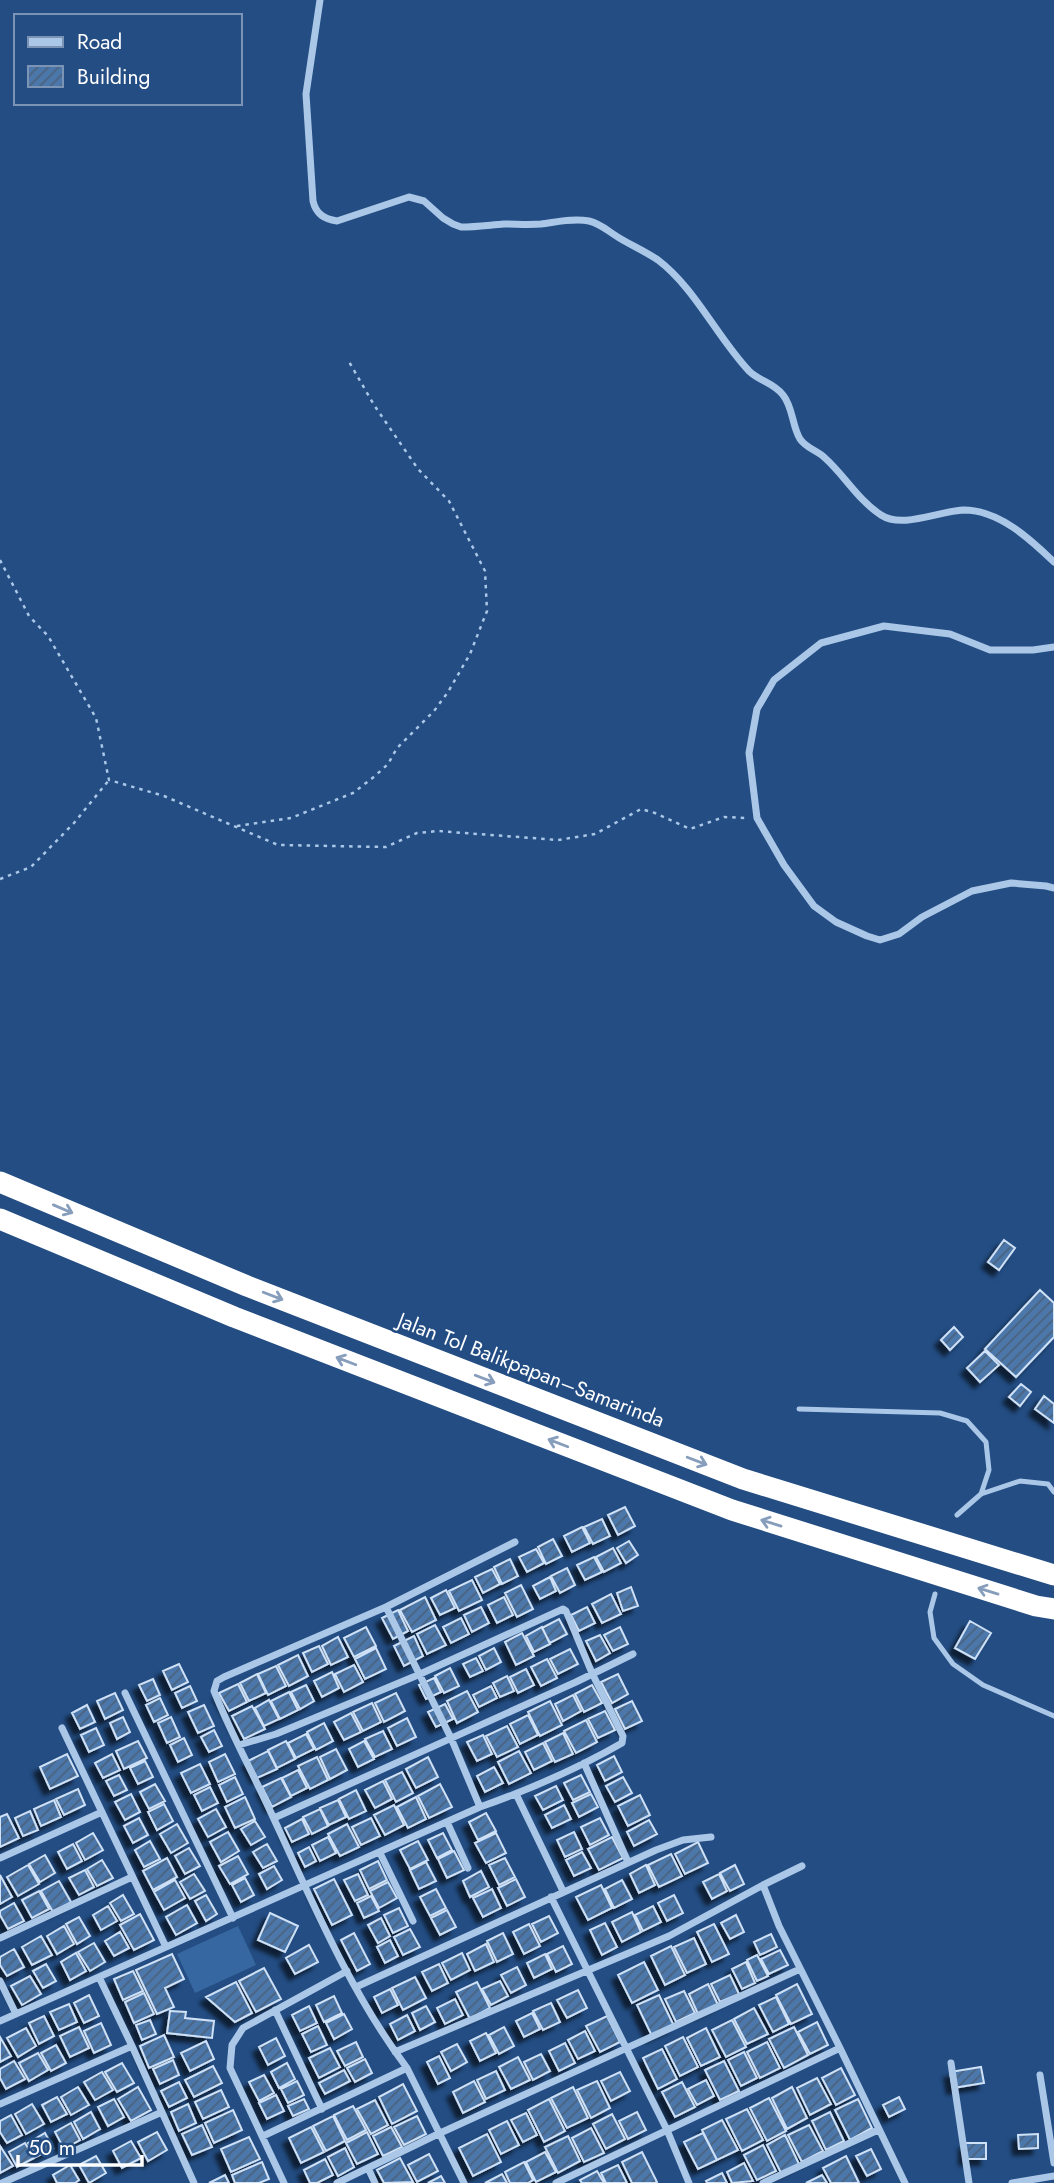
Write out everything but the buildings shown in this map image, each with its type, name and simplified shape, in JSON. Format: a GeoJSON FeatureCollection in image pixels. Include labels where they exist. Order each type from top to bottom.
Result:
{"type":"FeatureCollection","features":[{"type":"Feature","properties":{"kind":"highway","name":"Jalan Tol Balikpapan–Samarinda"},"geometry":{"type":"LineString","coordinates":[[0,1182],[247,1286],[743,1479],[1054,1575]]}},
{"type":"Feature","properties":{"kind":"highway"},"geometry":{"type":"LineString","coordinates":[[0,1219],[234,1317],[732,1510],[1036,1606],[1054,1609]]}},
{"type":"Feature","properties":{"kind":"street"},"geometry":{"type":"LineString","coordinates":[[320,0],[306,94],[313,201],[319,214],[337,221],[409,197],[424,201],[453,224],[461,227],[540,224],[567,220],[589,221],[602,226],[668,269],[749,371],[758,380],[776,387],[785,396],[799,437],[806,446],[824,456],[857,495],[880,515],[898,521],[965,510],[995,517],[1031,540],[1054,562]]}},
{"type":"Feature","properties":{"kind":"street"},"geometry":{"type":"LineString","coordinates":[[1054,646],[1033,650],[990,650],[950,634],[884,625],[821,643],[774,680],[757,709],[749,753],[757,818],[796,883],[814,906],[836,922],[867,936],[880,940],[899,933],[922,916],[972,891],[1012,883],[1054,888]]}},
{"type":"Feature","properties":{"kind":"street"},"geometry":{"type":"LineString","coordinates":[[464,2183],[407,2068],[394,2052],[347,1971],[304,1886],[214,1691],[218,1681],[386,1607],[515,1542]]}},
{"type":"Feature","properties":{"kind":"street"},"geometry":{"type":"LineString","coordinates":[[386,1607],[451,1738],[480,1807]]}},
{"type":"Feature","properties":{"kind":"street"},"geometry":{"type":"LineString","coordinates":[[0,2021],[584,1763],[622,1743],[623,1736],[563,1609],[418,1675],[276,1734],[239,1745]]}},
{"type":"Feature","properties":{"kind":"street"},"geometry":{"type":"LineString","coordinates":[[274,1818],[633,1654]]}},
{"type":"Feature","properties":{"kind":"street"},"geometry":{"type":"LineString","coordinates":[[125,1693],[233,1918]]}},
{"type":"Feature","properties":{"kind":"street"},"geometry":{"type":"LineString","coordinates":[[62,1728],[166,1947]]}},
{"type":"Feature","properties":{"kind":"street"},"geometry":{"type":"LineString","coordinates":[[584,1763],[628,1862]]}},
{"type":"Feature","properties":{"kind":"street"},"geometry":{"type":"LineString","coordinates":[[516,1794],[563,1891]]}},
{"type":"Feature","properties":{"kind":"street"},"geometry":{"type":"LineString","coordinates":[[0,1858],[102,1812]]}},
{"type":"Feature","properties":{"kind":"street"},"geometry":{"type":"LineString","coordinates":[[447,1822],[468,1868]]}},
{"type":"Feature","properties":{"kind":"street"},"geometry":{"type":"LineString","coordinates":[[356,1987],[628,1862],[683,1840],[711,1837]]}},
{"type":"Feature","properties":{"kind":"street"},"geometry":{"type":"LineString","coordinates":[[380,1853],[413,1922]]}},
{"type":"Feature","properties":{"kind":"street"},"geometry":{"type":"LineString","coordinates":[[394,2052],[669,1936],[803,1866]]}},
{"type":"Feature","properties":{"kind":"street"},"geometry":{"type":"LineString","coordinates":[[0,1938],[132,1877]]}},
{"type":"Feature","properties":{"kind":"street"},"geometry":{"type":"LineString","coordinates":[[763,1885],[779,1926],[905,2183]]}},
{"type":"Feature","properties":{"kind":"street"},"geometry":{"type":"LineString","coordinates":[[551,1897],[667,2130],[689,2183]]}},
{"type":"Feature","properties":{"kind":"street"},"geometry":{"type":"LineString","coordinates":[[337,2183],[438,2134],[800,1969]]}},
{"type":"Feature","properties":{"kind":"street"},"geometry":{"type":"LineString","coordinates":[[284,2183],[230,2068],[232,2045],[243,2028],[347,1971]]}},
{"type":"Feature","properties":{"kind":"street"},"geometry":{"type":"LineString","coordinates":[[99,1977],[194,2183]]}},
{"type":"Feature","properties":{"kind":"street"},"geometry":{"type":"LineString","coordinates":[[0,1981],[16,2014]]}},
{"type":"Feature","properties":{"kind":"street"},"geometry":{"type":"LineString","coordinates":[[275,2010],[322,2109]]}},
{"type":"Feature","properties":{"kind":"street"},"geometry":{"type":"LineString","coordinates":[[0,2104],[132,2046]]}},
{"type":"Feature","properties":{"kind":"street"},"geometry":{"type":"LineString","coordinates":[[556,2183],[840,2048]]}},
{"type":"Feature","properties":{"kind":"street"},"geometry":{"type":"LineString","coordinates":[[951,2063],[969,2183]]}},
{"type":"Feature","properties":{"kind":"street"},"geometry":{"type":"LineString","coordinates":[[263,2136],[407,2068]]}},
{"type":"Feature","properties":{"kind":"street"},"geometry":{"type":"LineString","coordinates":[[1040,2076],[1054,2163]]}},
{"type":"Feature","properties":{"kind":"street"},"geometry":{"type":"LineString","coordinates":[[2,2183],[162,2112]]}},
{"type":"Feature","properties":{"kind":"street"},"geometry":{"type":"LineString","coordinates":[[763,2183],[878,2130]]}},
{"type":"Feature","properties":{"kind":"street"},"geometry":{"type":"LineString","coordinates":[[368,2168],[375,2183]]}},
{"type":"Feature","properties":{"kind":"street"},"geometry":{"type":"LineString","coordinates":[[1012,2183],[1054,2176]]}},
{"type":"Feature","properties":{"kind":"lane"},"geometry":{"type":"LineString","coordinates":[[799,1409],[940,1413],[967,1421],[986,1442],[989,1470],[981,1494]]}},
{"type":"Feature","properties":{"kind":"lane"},"geometry":{"type":"LineString","coordinates":[[957,1515],[981,1494],[1020,1480],[1048,1483],[1054,1492]]}},
{"type":"Feature","properties":{"kind":"lane"},"geometry":{"type":"LineString","coordinates":[[935,1594],[930,1612],[934,1637],[953,1664],[983,1685],[1054,1716]]}},
{"type":"Feature","properties":{"kind":"path"},"geometry":{"type":"LineString","coordinates":[[234,827],[291,818],[353,793],[375,776],[448,692],[470,654],[487,611],[485,571],[454,510],[418,468],[374,405],[348,360]]}},
{"type":"Feature","properties":{"kind":"path"},"geometry":{"type":"LineString","coordinates":[[0,560],[29,616],[48,636],[96,718],[109,780]]}},
{"type":"Feature","properties":{"kind":"path"},"geometry":{"type":"LineString","coordinates":[[109,780],[163,796],[278,845],[386,847],[417,833],[438,831],[558,840],[595,834],[641,809],[690,829],[724,817],[757,818]]}},
{"type":"Feature","properties":{"kind":"path"},"geometry":{"type":"LineString","coordinates":[[0,880],[31,867],[74,823],[109,780]]}},
{"type":"Feature","properties":{"kind":"shaded area"},"geometry":{"type":"Polygon","coordinates":[[[238,1926],[256,1965],[195,1993],[177,1954],[238,1926]]]}}]}
